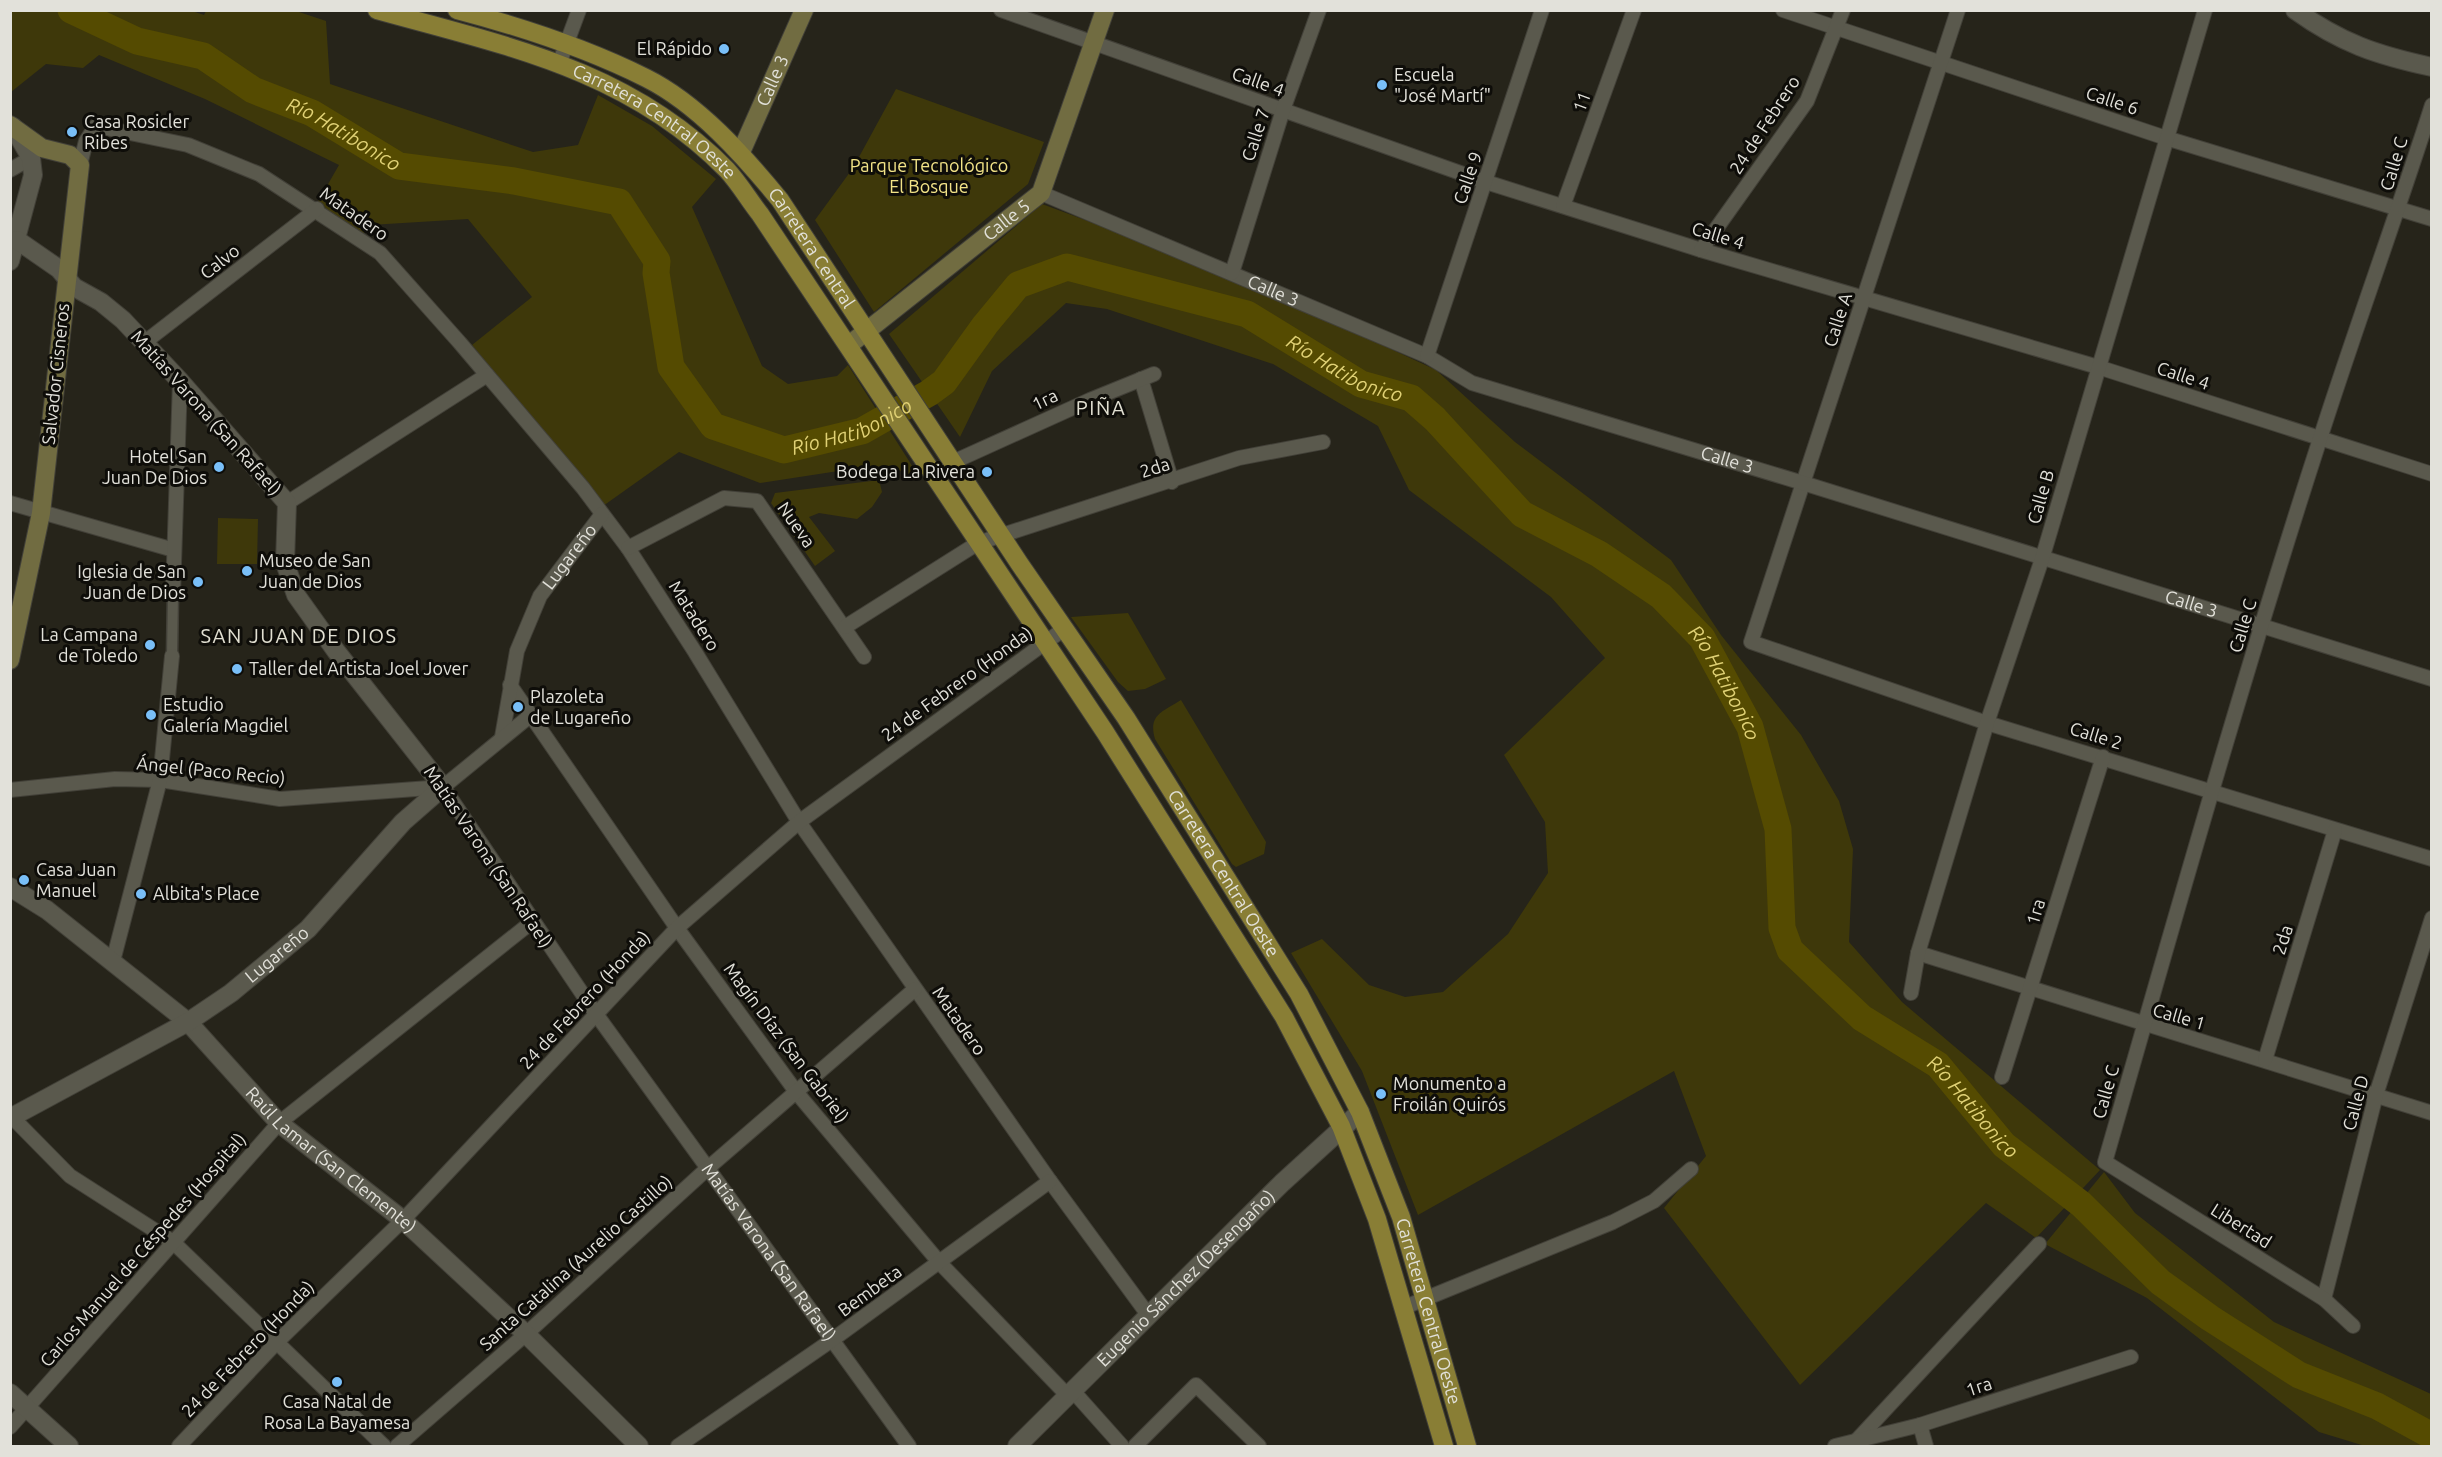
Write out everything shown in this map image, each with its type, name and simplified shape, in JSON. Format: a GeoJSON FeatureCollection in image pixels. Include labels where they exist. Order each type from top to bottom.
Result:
{"type":"FeatureCollection","features":[{"type":"Feature","properties":{"kind":"main road","name":"Carretera Central Oeste"},"geometry":{"type":"LineString","coordinates":[[377,10],[524,50],[613,86],[684,131],[728,171],[854,353],[1045,642],[1211,897],[1284,1017],[1341,1126],[1377,1219],[1405,1307],[1444,1446]]}},
{"type":"Feature","properties":{"kind":"main road","name":"Carretera Central Oeste"},"geometry":{"type":"LineString","coordinates":[[457,10],[565,45],[647,78],[693,111],[741,152]]}},
{"type":"Feature","properties":{"kind":"main road","name":"Calle 3"},"geometry":{"type":"LineString","coordinates":[[741,152],[804,10]]}},
{"type":"Feature","properties":{"kind":"main road","name":"Calle 5"},"geometry":{"type":"LineString","coordinates":[[854,353],[868,332],[1041,193],[1105,10]]}},
{"type":"Feature","properties":{"kind":"main road"},"geometry":{"type":"LineString","coordinates":[[12,126],[49,151],[70,155],[80,165]]}},
{"type":"Feature","properties":{"kind":"main road","name":"Carretera Central"},"geometry":{"type":"LineString","coordinates":[[741,152],[780,200],[879,347]]}},
{"type":"Feature","properties":{"kind":"main road","name":"Salvador Cisneros"},"geometry":{"type":"LineString","coordinates":[[10,660],[41,513],[80,165]]}},
{"type":"Feature","properties":{"kind":"main road","name":"Carretera Central Oeste"},"geometry":{"type":"LineString","coordinates":[[879,347],[1001,536],[1126,718],[1299,994],[1360,1112],[1401,1217],[1467,1446]]}},
{"type":"Feature","properties":{"kind":"main road"},"geometry":{"type":"LineString","coordinates":[[1211,897],[1232,885]]}},
{"type":"Feature","properties":{"kind":"street"},"geometry":{"type":"LineString","coordinates":[[559,64],[579,10]]}},
{"type":"Feature","properties":{"kind":"street","name":"Calle 4"},"geometry":{"type":"LineString","coordinates":[[1001,10],[1486,182],[1701,250],[2098,367],[2432,474]]}},
{"type":"Feature","properties":{"kind":"street","name":"Calle 7"},"geometry":{"type":"LineString","coordinates":[[1232,273],[1283,110],[1319,10]]}},
{"type":"Feature","properties":{"kind":"street","name":"Calle 9"},"geometry":{"type":"LineString","coordinates":[[1426,356],[1542,10]]}},
{"type":"Feature","properties":{"kind":"street","name":"11"},"geometry":{"type":"LineString","coordinates":[[1563,206],[1635,10]]}},
{"type":"Feature","properties":{"kind":"street","name":"Calle 6"},"geometry":{"type":"LineString","coordinates":[[1783,10],[2166,138],[2432,219]]}},
{"type":"Feature","properties":{"kind":"street","name":"24 de Febrero"},"geometry":{"type":"LineString","coordinates":[[1701,250],[1807,101],[1838,30],[1844,10]]}},
{"type":"Feature","properties":{"kind":"street","name":"Calle A"},"geometry":{"type":"LineString","coordinates":[[1751,642],[1958,10]]}},
{"type":"Feature","properties":{"kind":"street","name":"Calle B"},"geometry":{"type":"LineString","coordinates":[[1911,993],[1917,953],[1987,723],[2042,559],[2205,10]]}},
{"type":"Feature","properties":{"kind":"street"},"geometry":{"type":"LineString","coordinates":[[2295,10],[2327,33],[2379,55],[2432,67]]}},
{"type":"Feature","properties":{"kind":"street","name":"Calle C"},"geometry":{"type":"LineString","coordinates":[[2104,1162],[2261,625],[2319,439],[2399,209],[2432,105]]}},
{"type":"Feature","properties":{"kind":"street"},"geometry":{"type":"LineString","coordinates":[[10,261],[14,237],[33,175],[32,158],[12,126]]}},
{"type":"Feature","properties":{"kind":"street","name":"Matadero"},"geometry":{"type":"LineString","coordinates":[[80,165],[86,141],[96,126],[188,145],[259,174],[317,209],[380,253],[487,375],[628,548],[799,822],[1050,1181],[1149,1316]]}},
{"type":"Feature","properties":{"kind":"street"},"geometry":{"type":"LineString","coordinates":[[10,170],[49,151]]}},
{"type":"Feature","properties":{"kind":"street","name":"Calle 3"},"geometry":{"type":"LineString","coordinates":[[1041,193],[1426,356],[1472,383],[1803,483],[2432,679]]}},
{"type":"Feature","properties":{"kind":"street","name":"Calvo"},"geometry":{"type":"LineString","coordinates":[[145,342],[317,209]]}},
{"type":"Feature","properties":{"kind":"street","name":"Matías Varona (San Rafael)"},"geometry":{"type":"LineString","coordinates":[[14,237],[68,283],[101,302],[145,342],[286,503],[285,563],[296,595],[336,651],[443,787],[596,1014],[909,1446]]}},
{"type":"Feature","properties":{"kind":"street"},"geometry":{"type":"LineString","coordinates":[[286,503],[487,375]]}},
{"type":"Feature","properties":{"kind":"street","name":"1ra"},"geometry":{"type":"LineString","coordinates":[[950,458],[1148,376],[1172,482]]}},
{"type":"Feature","properties":{"kind":"street"},"geometry":{"type":"LineString","coordinates":[[113,961],[160,780],[172,656],[180,381]]}},
{"type":"Feature","properties":{"kind":"street","name":"2da"},"geometry":{"type":"LineString","coordinates":[[1001,536],[1172,482],[1239,458],[1323,442]]}},
{"type":"Feature","properties":{"kind":"street","name":"Nueva"},"geometry":{"type":"LineString","coordinates":[[628,548],[724,498],[757,501],[864,657]]}},
{"type":"Feature","properties":{"kind":"street"},"geometry":{"type":"LineString","coordinates":[[10,503],[174,550]]}},
{"type":"Feature","properties":{"kind":"street","name":"Lugareño"},"geometry":{"type":"LineString","coordinates":[[502,737],[517,651],[540,596],[602,514]]}},
{"type":"Feature","properties":{"kind":"street"},"geometry":{"type":"LineString","coordinates":[[845,627],[978,543],[1001,536]]}},
{"type":"Feature","properties":{"kind":"street","name":"24 de Febrero (Honda)"},"geometry":{"type":"LineString","coordinates":[[179,1446],[278,1341],[403,1220],[677,928],[799,822],[1064,628]]}},
{"type":"Feature","properties":{"kind":"street","name":"Calle 2"},"geometry":{"type":"LineString","coordinates":[[1751,642],[1987,723],[2432,860]]}},
{"type":"Feature","properties":{"kind":"street","name":"Magín Díaz (San Gabriel)"},"geometry":{"type":"LineString","coordinates":[[510,685],[677,928],[797,1093],[939,1262],[1122,1446]]}},
{"type":"Feature","properties":{"kind":"street","name":"Lugareño"},"geometry":{"type":"LineString","coordinates":[[11,1116],[188,1022],[231,993],[280,955],[308,929],[403,822],[531,715]]}},
{"type":"Feature","properties":{"kind":"street","name":"1ra"},"geometry":{"type":"LineString","coordinates":[[2002,1077],[2103,757]]}},
{"type":"Feature","properties":{"kind":"street","name":"Ángel (Paco Recio)"},"geometry":{"type":"LineString","coordinates":[[10,790],[115,779],[160,780],[280,799],[443,787]]}},
{"type":"Feature","properties":{"kind":"street","name":"2da"},"geometry":{"type":"LineString","coordinates":[[2265,1060],[2335,830]]}},
{"type":"Feature","properties":{"kind":"street","name":"Raúl Lamar (San Clemente)"},"geometry":{"type":"LineString","coordinates":[[10,887],[46,910],[188,1022],[279,1123],[403,1220],[526,1334],[639,1446]]}},
{"type":"Feature","properties":{"kind":"street","name":"Calle D"},"geometry":{"type":"LineString","coordinates":[[2324,1299],[2376,1095],[2432,918]]}},
{"type":"Feature","properties":{"kind":"street","name":"Carlos Manuel de Céspedes (Hospital)"},"geometry":{"type":"LineString","coordinates":[[10,1427],[279,1123],[533,921]]}},
{"type":"Feature","properties":{"kind":"street","name":"Calle 1"},"geometry":{"type":"LineString","coordinates":[[1917,953],[2432,1113]]}},
{"type":"Feature","properties":{"kind":"street","name":"Santa Catalina (Aurelio Castillo)"},"geometry":{"type":"LineString","coordinates":[[397,1446],[526,1334],[708,1168],[915,989]]}},
{"type":"Feature","properties":{"kind":"street","name":"Eugenio Sánchez (Desengaño)"},"geometry":{"type":"LineString","coordinates":[[1017,1446],[1341,1126],[1360,1112]]}},
{"type":"Feature","properties":{"kind":"street"},"geometry":{"type":"LineString","coordinates":[[11,1116],[70,1176],[173,1242],[278,1341],[384,1446]]}},
{"type":"Feature","properties":{"kind":"street","name":"Libertad"},"geometry":{"type":"LineString","coordinates":[[2104,1162],[2324,1299],[2353,1326]]}},
{"type":"Feature","properties":{"kind":"street"},"geometry":{"type":"LineString","coordinates":[[1405,1307],[1613,1222],[1654,1200],[1691,1169]]}},
{"type":"Feature","properties":{"kind":"street","name":"Bembeta"},"geometry":{"type":"LineString","coordinates":[[678,1446],[832,1341],[1050,1181]]}},
{"type":"Feature","properties":{"kind":"street"},"geometry":{"type":"LineString","coordinates":[[1856,1441],[2039,1244]]}},
{"type":"Feature","properties":{"kind":"street","name":"1ra"},"geometry":{"type":"LineString","coordinates":[[1835,1446],[1920,1425],[2131,1357]]}},
{"type":"Feature","properties":{"kind":"street"},"geometry":{"type":"LineString","coordinates":[[1135,1446],[1196,1385],[1259,1446]]}},
{"type":"Feature","properties":{"kind":"street"},"geometry":{"type":"LineString","coordinates":[[10,1393],[69,1446]]}},
{"type":"Feature","properties":{"kind":"street"},"geometry":{"type":"LineString","coordinates":[[1920,1425],[1926,1446]]}},
{"type":"Feature","properties":{"kind":"green space"},"geometry":{"type":"Polygon","coordinates":[[[189,10],[204,15],[206,11],[293,10],[326,21],[330,84],[533,152],[578,145],[598,95],[652,126],[716,179],[692,207],[762,366],[788,384],[837,376],[848,365],[916,472],[913,477],[892,467],[871,466],[760,483],[679,452],[603,506],[472,345],[532,297],[468,219],[370,225],[363,234],[316,205],[339,165],[205,99],[99,55],[83,68],[46,64],[11,92],[11,11],[189,10]]]}},
{"type":"Feature","properties":{"kind":"green space","name":"Parque Tecnológico El Bosque"},"geometry":{"type":"Polygon","coordinates":[[[896,89],[1044,142],[1028,184],[874,312],[815,220],[853,168],[896,89]]]}},
{"type":"Feature","properties":{"kind":"green space"},"geometry":{"type":"Polygon","coordinates":[[[1042,204],[1230,274],[1436,370],[1515,442],[1671,560],[1721,635],[1801,735],[1839,801],[1853,849],[1849,942],[1902,1002],[2100,1170],[2036,1238],[1986,1203],[1800,1385],[1664,1208],[1706,1156],[1674,1071],[1418,1215],[1362,1071],[1291,953],[1322,939],[1369,985],[1405,997],[1443,992],[1508,934],[1548,873],[1545,822],[1504,755],[1605,658],[1551,597],[1409,490],[1378,426],[1273,364],[1107,309],[1066,303],[992,371],[960,437],[889,334],[1042,204]]]}},
{"type":"Feature","properties":{"kind":"green space"},"geometry":{"type":"Polygon","coordinates":[[[879,480],[882,492],[872,507],[857,519],[819,513],[809,517],[835,551],[815,566],[771,503],[775,493],[879,480]]]}},
{"type":"Feature","properties":{"kind":"green space"},"geometry":{"type":"Polygon","coordinates":[[[218,518],[258,519],[257,564],[217,564],[218,518]]]}},
{"type":"Feature","properties":{"kind":"green space"},"geometry":{"type":"Polygon","coordinates":[[[1128,613],[1166,679],[1145,689],[1128,691],[1118,682],[1071,617],[1128,613]]]}},
{"type":"Feature","properties":{"kind":"green space"},"geometry":{"type":"Polygon","coordinates":[[[1181,700],[1266,842],[1264,854],[1236,867],[1155,739],[1153,724],[1155,719],[1181,700]]]}},
{"type":"Feature","properties":{"kind":"green space"},"geometry":{"type":"Polygon","coordinates":[[[2104,1172],[2135,1213],[2274,1322],[2431,1394],[2431,1446],[2365,1446],[2319,1432],[2147,1298],[2045,1244],[2104,1172]]]}},
{"type":"Feature","properties":{"kind":"waterway","name":"Río Hatibonico"},"geometry":{"type":"LineString","coordinates":[[71,10],[137,41],[203,56],[253,90],[312,113],[399,166],[514,181],[619,202],[657,261],[656,273],[671,367],[713,426],[784,450],[862,431],[929,393],[944,382],[985,325],[1018,285],[1067,267],[1247,314],[1361,384],[1411,398],[1435,419],[1522,514],[1599,554],[1661,596],[1702,638],[1750,727],[1778,829],[1782,928],[1790,950],[1862,1018],[1938,1065],[2004,1145],[2081,1204],[2160,1282],[2210,1318],[2299,1375],[2377,1406],[2432,1436]]}},
{"type":"Feature","properties":{"kind":"place","name":"El Rápido"},"geometry":{"type":"Point","coordinates":[724,49]}},
{"type":"Feature","properties":{"kind":"place","name":"Escuela \"José Martí\""},"geometry":{"type":"Point","coordinates":[1382,85]}},
{"type":"Feature","properties":{"kind":"place","name":"Casa Rosicler Ribes"},"geometry":{"type":"Point","coordinates":[72,132]}},
{"type":"Feature","properties":{"kind":"place","name":"Hotel San Juan De Dios"},"geometry":{"type":"Point","coordinates":[219,467]}},
{"type":"Feature","properties":{"kind":"place","name":"Bodega La Rivera"},"geometry":{"type":"Point","coordinates":[987,472]}},
{"type":"Feature","properties":{"kind":"place","name":"Museo de San Juan de Dios"},"geometry":{"type":"Point","coordinates":[247,571]}},
{"type":"Feature","properties":{"kind":"place","name":"Iglesia de San Juan de Dios"},"geometry":{"type":"Point","coordinates":[198,582]}},
{"type":"Feature","properties":{"kind":"place","name":"La Campana de Toledo"},"geometry":{"type":"Point","coordinates":[150,645]}},
{"type":"Feature","properties":{"kind":"place","name":"Taller del Artista Joel Jover"},"geometry":{"type":"Point","coordinates":[237,669]}},
{"type":"Feature","properties":{"kind":"place","name":"Plazoleta de Lugareño"},"geometry":{"type":"Point","coordinates":[518,707]}},
{"type":"Feature","properties":{"kind":"place","name":"Estudio Galería Magdiel"},"geometry":{"type":"Point","coordinates":[151,715]}},
{"type":"Feature","properties":{"kind":"place","name":"Casa Juan Manuel"},"geometry":{"type":"Point","coordinates":[24,880]}},
{"type":"Feature","properties":{"kind":"place","name":"Albita's Place"},"geometry":{"type":"Point","coordinates":[141,894]}},
{"type":"Feature","properties":{"kind":"place","name":"Monumento a Froilán Quirós"},"geometry":{"type":"Point","coordinates":[1381,1094]}},
{"type":"Feature","properties":{"kind":"place","name":"Casa Natal de Rosa La Bayamesa"},"geometry":{"type":"Point","coordinates":[337,1382]}},
{"type":"Feature","properties":{"kind":"district","name":"PIÑA"},"geometry":{"type":"Point","coordinates":[1101,408]}},
{"type":"Feature","properties":{"kind":"district","name":"SAN JUAN DE DIOS"},"geometry":{"type":"Point","coordinates":[299,636]}}]}
